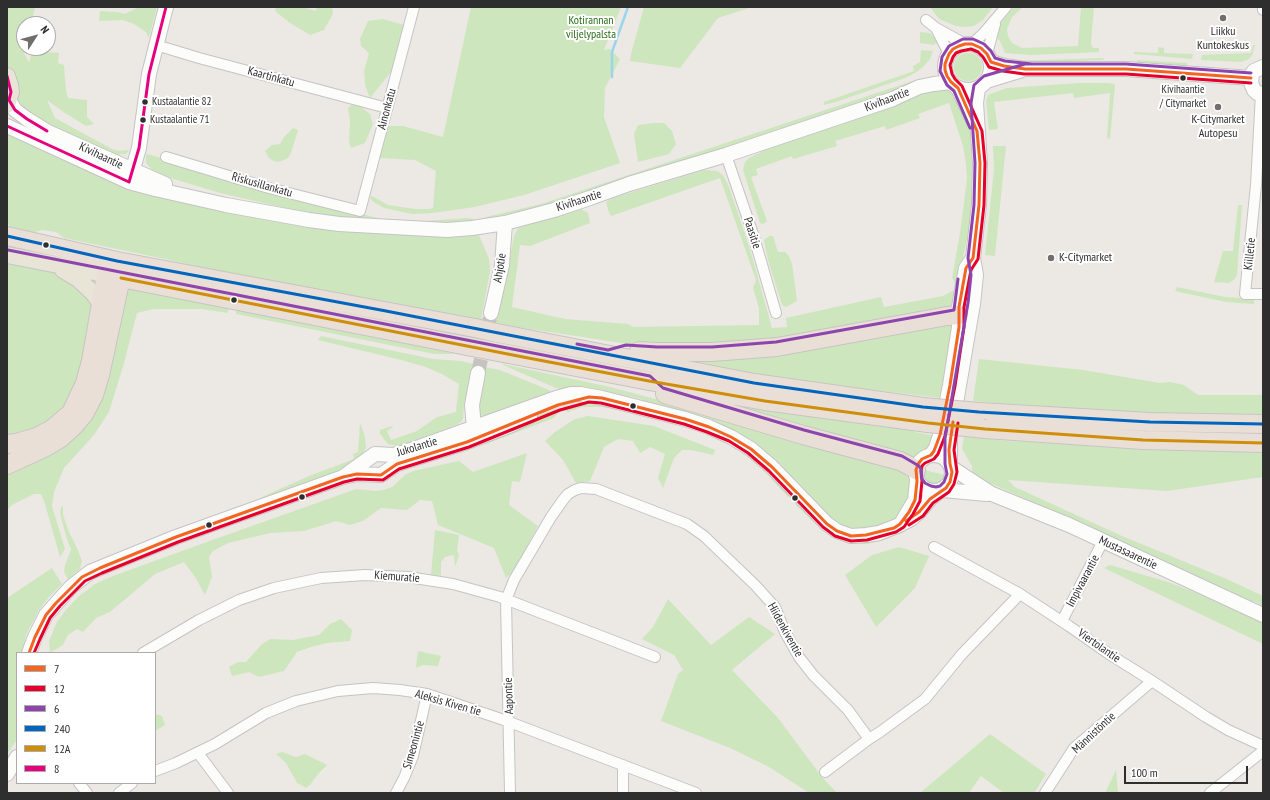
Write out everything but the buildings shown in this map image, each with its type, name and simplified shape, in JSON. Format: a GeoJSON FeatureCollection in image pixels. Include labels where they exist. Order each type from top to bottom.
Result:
{"type":"FeatureCollection","features":[{"type":"Feature","properties":{"kind":"highway"},"geometry":{"type":"LineString","coordinates":[[7,236],[115,271],[472,347],[649,381],[765,401],[926,415],[979,412],[1150,422],[1263,424]]}},
{"type":"Feature","properties":{"kind":"highway"},"geometry":{"type":"LineString","coordinates":[[7,444],[37,437],[52,429],[71,413],[85,383],[91,361],[101,303],[115,271]]}},
{"type":"Feature","properties":{"kind":"highway"},"geometry":{"type":"LineString","coordinates":[[115,271],[475,328],[608,355],[926,415],[985,429],[1143,440],[1263,443]]}},
{"type":"Feature","properties":{"kind":"highway"},"geometry":{"type":"LineString","coordinates":[[7,465],[46,447],[61,438],[84,414],[94,395],[115,271]]}},
{"type":"Feature","properties":{"kind":"highway"},"geometry":{"type":"LineString","coordinates":[[608,355],[626,350],[657,352],[712,352],[777,347],[947,316],[965,315]]}},
{"type":"Feature","properties":{"kind":"highway"},"geometry":{"type":"LineString","coordinates":[[649,381],[660,392],[803,435],[900,461],[910,466],[916,475]]}},
{"type":"Feature","properties":{"kind":"main road"},"geometry":{"type":"LineString","coordinates":[[131,176],[139,148],[149,74],[166,7]]}},
{"type":"Feature","properties":{"kind":"main road"},"geometry":{"type":"LineString","coordinates":[[977,131],[955,85],[945,70],[947,59],[959,46],[969,44],[981,48],[989,58],[1004,66],[1025,69],[1126,69],[1251,78]]}},
{"type":"Feature","properties":{"kind":"main road"},"geometry":{"type":"LineString","coordinates":[[478,373],[472,405],[475,433],[556,398],[571,394],[580,394],[589,397],[602,398],[685,419],[709,427],[731,437],[751,449],[772,467],[826,524],[852,536],[866,535],[891,529],[910,519],[919,512],[930,499],[948,485],[952,479],[949,450],[965,315],[959,307],[966,268],[973,258],[979,205],[980,163],[976,103],[982,84],[990,75],[991,68],[989,58]]}},
{"type":"Feature","properties":{"kind":"main road","name":"Kivihaantie"},"geometry":{"type":"LineString","coordinates":[[919,87],[947,59]]}},
{"type":"Feature","properties":{"kind":"main road"},"geometry":{"type":"LineString","coordinates":[[1262,94],[1254,90],[1251,78],[1254,71],[1263,67]]}},
{"type":"Feature","properties":{"kind":"main road"},"geometry":{"type":"LineString","coordinates":[[955,85],[965,90],[972,90],[982,84],[1025,69]]}},
{"type":"Feature","properties":{"kind":"main road"},"geometry":{"type":"LineString","coordinates":[[7,76],[11,92],[8,102]]}},
{"type":"Feature","properties":{"kind":"main road","name":"Kivihaantie"},"geometry":{"type":"LineString","coordinates":[[8,102],[27,120],[155,189],[226,205],[309,220],[339,224],[446,230],[505,223],[554,210],[629,184],[726,155],[892,99],[919,87],[934,84],[955,85]]}},
{"type":"Feature","properties":{"kind":"main road","name":"Kivihaantie"},"geometry":{"type":"LineString","coordinates":[[7,126],[131,176]]}},
{"type":"Feature","properties":{"kind":"main road","name":"Ahjotie"},"geometry":{"type":"LineString","coordinates":[[491,313],[502,265],[505,223]]}},
{"type":"Feature","properties":{"kind":"main road"},"geometry":{"type":"LineString","coordinates":[[7,255],[55,265],[115,271]]}},
{"type":"Feature","properties":{"kind":"main road"},"geometry":{"type":"LineString","coordinates":[[55,265],[78,279],[101,303]]}},
{"type":"Feature","properties":{"kind":"main road"},"geometry":{"type":"LineString","coordinates":[[900,524],[909,512],[915,500],[918,464],[922,459],[931,455],[936,448],[950,385],[959,327],[965,315]]}},
{"type":"Feature","properties":{"kind":"main road","name":"Jukolantie"},"geometry":{"type":"LineString","coordinates":[[376,456],[393,455],[475,433]]}},
{"type":"Feature","properties":{"kind":"main road","name":"Jukolantie"},"geometry":{"type":"LineString","coordinates":[[381,473],[397,464],[475,433]]}},
{"type":"Feature","properties":{"kind":"main road"},"geometry":{"type":"LineString","coordinates":[[931,455],[942,457],[951,466]]}},
{"type":"Feature","properties":{"kind":"main road"},"geometry":{"type":"LineString","coordinates":[[376,456],[368,463],[368,468],[371,472],[381,473]]}},
{"type":"Feature","properties":{"kind":"main road"},"geometry":{"type":"LineString","coordinates":[[29,652],[46,615],[71,586],[90,572],[176,537],[344,477],[357,474],[381,473],[389,467],[389,462],[386,457],[376,456],[344,477]]}},
{"type":"Feature","properties":{"kind":"main road","name":"Mustasaarentie"},"geometry":{"type":"LineString","coordinates":[[951,466],[992,494],[1069,525],[1263,615]]}},
{"type":"Feature","properties":{"kind":"main road"},"geometry":{"type":"LineString","coordinates":[[916,475],[922,487],[929,491],[942,490]]}},
{"type":"Feature","properties":{"kind":"main road","name":"Mustasaarentie"},"geometry":{"type":"LineString","coordinates":[[942,490],[992,494]]}},
{"type":"Feature","properties":{"kind":"main road"},"geometry":{"type":"LineString","coordinates":[[7,774],[16,759]]}},
{"type":"Feature","properties":{"kind":"street","name":"Ainonkatu"},"geometry":{"type":"LineString","coordinates":[[360,210],[414,7]]}},
{"type":"Feature","properties":{"kind":"street"},"geometry":{"type":"LineString","coordinates":[[926,20],[936,28],[969,44],[984,34],[1006,7]]}},
{"type":"Feature","properties":{"kind":"street"},"geometry":{"type":"LineString","coordinates":[[989,58],[996,20]]}},
{"type":"Feature","properties":{"kind":"street"},"geometry":{"type":"LineString","coordinates":[[936,28],[947,59]]}},
{"type":"Feature","properties":{"kind":"street","name":"Kaartinkatu"},"geometry":{"type":"LineString","coordinates":[[156,45],[199,58],[387,108]]}},
{"type":"Feature","properties":{"kind":"street","name":"Kiilletie"},"geometry":{"type":"LineString","coordinates":[[1262,94],[1256,185],[1245,294],[1263,294]]}},
{"type":"Feature","properties":{"kind":"street","name":"Paasitie"},"geometry":{"type":"LineString","coordinates":[[726,155],[753,234],[776,313]]}},
{"type":"Feature","properties":{"kind":"street","name":"Riskusillankatu"},"geometry":{"type":"LineString","coordinates":[[166,156],[269,188],[360,210]]}},
{"type":"Feature","properties":{"kind":"street","name":"Hiidenkiventie"},"geometry":{"type":"LineString","coordinates":[[506,600],[514,580],[551,517],[568,494],[575,490],[582,488],[596,489],[662,514],[687,524],[704,536],[775,607],[785,632],[799,657],[813,675],[848,710],[869,739]]}},
{"type":"Feature","properties":{"kind":"street","name":"Impivaarantie"},"geometry":{"type":"LineString","coordinates":[[1062,621],[1103,541]]}},
{"type":"Feature","properties":{"kind":"street","name":"Viertolantie"},"geometry":{"type":"LineString","coordinates":[[934,547],[1020,594],[1206,717],[1228,730],[1263,746]]}},
{"type":"Feature","properties":{"kind":"street","name":"Kiemuratie"},"geometry":{"type":"LineString","coordinates":[[145,652],[199,620],[239,600],[274,588],[321,578],[365,575],[408,577],[453,584],[506,600],[655,657]]}},
{"type":"Feature","properties":{"kind":"street"},"geometry":{"type":"LineString","coordinates":[[825,772],[925,699],[962,654],[1020,594]]}},
{"type":"Feature","properties":{"kind":"street","name":"Aapontie"},"geometry":{"type":"LineString","coordinates":[[506,600],[510,722],[510,793]]}},
{"type":"Feature","properties":{"kind":"street","name":"Männistöntie"},"geometry":{"type":"LineString","coordinates":[[1046,793],[1074,748],[1152,681]]}},
{"type":"Feature","properties":{"kind":"street","name":"Aleksis Kiven tie"},"geometry":{"type":"LineString","coordinates":[[156,771],[176,763],[215,744],[266,713],[296,701],[338,692],[373,688],[427,694],[510,722],[696,793]]}},
{"type":"Feature","properties":{"kind":"street","name":"Simeonintie"},"geometry":{"type":"LineString","coordinates":[[396,793],[413,756],[427,694]]}},
{"type":"Feature","properties":{"kind":"street"},"geometry":{"type":"LineString","coordinates":[[1210,793],[1263,751]]}},
{"type":"Feature","properties":{"kind":"street"},"geometry":{"type":"LineString","coordinates":[[198,752],[228,793]]}},
{"type":"Feature","properties":{"kind":"street"},"geometry":{"type":"LineString","coordinates":[[623,766],[623,793]]}},
{"type":"Feature","properties":{"kind":"street"},"geometry":{"type":"LineString","coordinates":[[80,784],[86,793]]}},
{"type":"Feature","properties":{"kind":"street"},"geometry":{"type":"LineString","coordinates":[[119,793],[131,784]]}},
{"type":"Feature","properties":{"kind":"green space"},"geometry":{"type":"Polygon","coordinates":[[[7,7],[35,7],[33,16],[16,16],[16,56],[26,56],[29,63],[31,56],[56,56],[56,53],[59,53],[58,63],[64,65],[68,98],[87,100],[87,117],[94,124],[86,126],[47,100],[55,118],[112,149],[119,151],[129,150],[126,154],[115,155],[46,126],[16,102],[7,62],[7,7]]]}},
{"type":"Feature","properties":{"kind":"green space"},"geometry":{"type":"Polygon","coordinates":[[[139,7],[157,7],[149,38],[146,32],[134,24],[123,20],[99,21],[100,11],[125,14],[139,7]]]}},
{"type":"Feature","properties":{"kind":"green space"},"geometry":{"type":"Polygon","coordinates":[[[276,7],[302,7],[316,11],[317,7],[332,7],[333,14],[324,30],[310,35],[290,23],[275,11],[276,7]]]}},
{"type":"Feature","properties":{"kind":"green space","name":"Kotirannan viljelypalsta"},"geometry":{"type":"Polygon","coordinates":[[[471,7],[621,7],[604,50],[610,49],[620,59],[605,88],[604,117],[620,163],[524,195],[475,207],[433,213],[412,214],[384,208],[372,201],[370,197],[372,196],[388,205],[415,209],[433,208],[436,171],[415,160],[379,158],[388,126],[403,126],[443,137],[471,7]]]}},
{"type":"Feature","properties":{"kind":"green space"},"geometry":{"type":"Polygon","coordinates":[[[644,7],[752,7],[718,18],[680,68],[630,61],[644,7]]]}},
{"type":"Feature","properties":{"kind":"green space"},"geometry":{"type":"Polygon","coordinates":[[[930,7],[993,7],[983,20],[974,26],[965,27],[956,26],[939,19],[930,7]]]}},
{"type":"Feature","properties":{"kind":"green space"},"geometry":{"type":"Polygon","coordinates":[[[1014,7],[1023,7],[1012,17],[1007,29],[1008,36],[1012,43],[1022,48],[1078,46],[1081,7],[1094,7],[1091,44],[1093,48],[1099,48],[1099,52],[1031,55],[1005,53],[1000,41],[995,36],[1001,23],[1014,7]]]}},
{"type":"Feature","properties":{"kind":"green space"},"geometry":{"type":"Polygon","coordinates":[[[383,19],[404,25],[394,68],[370,98],[365,85],[364,71],[369,53],[361,46],[360,39],[368,21],[383,19]]]}},
{"type":"Feature","properties":{"kind":"green space"},"geometry":{"type":"Polygon","coordinates":[[[920,32],[930,33],[938,41],[934,45],[920,43],[920,32]]]}},
{"type":"Feature","properties":{"kind":"green space"},"geometry":{"type":"Polygon","coordinates":[[[1253,45],[1255,45],[1252,56],[1247,60],[1240,62],[1201,60],[1202,55],[1251,53],[1253,45]]]}},
{"type":"Feature","properties":{"kind":"green space"},"geometry":{"type":"Polygon","coordinates":[[[1158,47],[1164,48],[1164,53],[1193,54],[1192,59],[1134,54],[1134,52],[1158,53],[1158,47]]]}},
{"type":"Feature","properties":{"kind":"green space"},"geometry":{"type":"Polygon","coordinates":[[[921,50],[933,51],[930,59],[915,73],[905,78],[824,105],[824,102],[914,71],[913,66],[920,62],[921,50]]]}},
{"type":"Feature","properties":{"kind":"green space"},"geometry":{"type":"Polygon","coordinates":[[[968,53],[978,57],[982,67],[978,77],[968,81],[958,77],[954,67],[958,57],[968,53]]]}},
{"type":"Feature","properties":{"kind":"green space"},"geometry":{"type":"Polygon","coordinates":[[[1104,58],[1103,60],[1009,63],[1008,61],[1104,58]]]}},
{"type":"Feature","properties":{"kind":"green space"},"geometry":{"type":"Polygon","coordinates":[[[1137,60],[1187,63],[1187,68],[1137,62],[1137,60]]]}},
{"type":"Feature","properties":{"kind":"green space"},"geometry":{"type":"Polygon","coordinates":[[[916,80],[901,89],[693,158],[538,208],[486,219],[486,217],[541,204],[916,80]]]}},
{"type":"Feature","properties":{"kind":"green space"},"geometry":{"type":"Polygon","coordinates":[[[1080,83],[1110,83],[1115,85],[1110,139],[1107,138],[1110,93],[1074,98],[1073,93],[994,102],[998,129],[989,130],[986,101],[988,95],[1007,88],[1080,83]]]}},
{"type":"Feature","properties":{"kind":"green space"},"geometry":{"type":"Polygon","coordinates":[[[946,86],[953,90],[968,118],[972,139],[975,179],[968,234],[953,304],[946,310],[724,348],[635,345],[510,326],[494,322],[499,292],[506,280],[514,236],[518,228],[581,209],[588,213],[590,223],[530,246],[520,245],[512,307],[565,319],[628,324],[633,327],[759,325],[759,308],[753,288],[756,280],[720,178],[611,216],[608,210],[606,202],[613,198],[704,170],[717,171],[723,175],[729,187],[750,249],[772,328],[787,327],[786,318],[881,297],[884,307],[943,296],[954,290],[955,283],[952,278],[967,179],[963,146],[949,103],[918,114],[920,118],[886,130],[885,126],[835,141],[837,146],[793,159],[792,156],[756,169],[758,175],[751,177],[767,221],[762,224],[760,223],[743,170],[745,162],[749,158],[767,149],[817,129],[939,87],[946,86]]]}},
{"type":"Feature","properties":{"kind":"green space"},"geometry":{"type":"Polygon","coordinates":[[[351,105],[360,106],[370,114],[373,124],[365,143],[351,148],[349,141],[350,120],[348,108],[351,105]]]}},
{"type":"Feature","properties":{"kind":"green space"},"geometry":{"type":"Polygon","coordinates":[[[664,123],[672,131],[676,144],[669,154],[638,162],[634,134],[638,125],[664,123]]]}},
{"type":"Feature","properties":{"kind":"green space"},"geometry":{"type":"Polygon","coordinates":[[[293,128],[298,130],[288,158],[279,162],[269,158],[265,151],[272,145],[280,144],[284,137],[293,128]]]}},
{"type":"Feature","properties":{"kind":"green space"},"geometry":{"type":"Polygon","coordinates":[[[7,129],[68,161],[341,231],[394,235],[479,235],[489,259],[490,271],[481,320],[420,313],[236,276],[165,259],[64,238],[56,232],[42,230],[35,232],[9,232],[9,224],[7,224],[7,129]]]}},
{"type":"Feature","properties":{"kind":"green space"},"geometry":{"type":"Polygon","coordinates":[[[993,146],[1006,146],[995,256],[985,255],[994,170],[993,146]]]}},
{"type":"Feature","properties":{"kind":"green space"},"geometry":{"type":"Polygon","coordinates":[[[147,154],[384,220],[423,221],[469,218],[476,220],[430,224],[374,222],[312,214],[220,193],[157,174],[146,163],[147,154]]]}},
{"type":"Feature","properties":{"kind":"green space"},"geometry":{"type":"Polygon","coordinates":[[[1238,205],[1242,205],[1237,275],[1235,279],[1229,283],[1214,282],[1223,251],[1233,251],[1238,205]]]}},
{"type":"Feature","properties":{"kind":"green space"},"geometry":{"type":"Polygon","coordinates":[[[770,236],[773,236],[778,252],[785,252],[789,256],[792,264],[797,301],[786,307],[782,305],[768,260],[764,240],[770,236]]]}},
{"type":"Feature","properties":{"kind":"green space"},"geometry":{"type":"Polygon","coordinates":[[[7,261],[68,276],[91,297],[95,312],[75,398],[49,426],[7,439],[7,261]]]}},
{"type":"Feature","properties":{"kind":"green space"},"geometry":{"type":"Polygon","coordinates":[[[1177,287],[1225,297],[1254,299],[1254,304],[1226,302],[1175,291],[1177,287]]]}},
{"type":"Feature","properties":{"kind":"green space"},"geometry":{"type":"Polygon","coordinates":[[[134,288],[228,309],[228,313],[202,309],[153,309],[137,313],[109,412],[94,435],[64,468],[54,492],[52,506],[65,549],[60,557],[41,494],[34,494],[12,505],[7,510],[7,470],[62,443],[125,291],[134,288]]]}},
{"type":"Feature","properties":{"kind":"green space"},"geometry":{"type":"Polygon","coordinates":[[[236,309],[321,322],[454,354],[434,354],[236,314],[236,309]]]}},
{"type":"Feature","properties":{"kind":"green space"},"geometry":{"type":"Polygon","coordinates":[[[953,321],[941,398],[774,378],[692,363],[707,359],[953,321]]]}},
{"type":"Feature","properties":{"kind":"green space"},"geometry":{"type":"Polygon","coordinates":[[[321,336],[433,359],[461,361],[473,364],[464,404],[463,419],[456,425],[402,445],[397,446],[388,444],[380,434],[380,430],[392,426],[393,427],[387,431],[391,440],[417,431],[437,417],[456,412],[459,384],[442,374],[423,366],[318,340],[321,336]]]}},
{"type":"Feature","properties":{"kind":"green space"},"geometry":{"type":"Polygon","coordinates":[[[979,359],[1083,370],[1160,383],[1170,382],[1184,385],[1198,395],[1263,395],[1263,415],[1095,413],[973,401],[979,359]]]}},
{"type":"Feature","properties":{"kind":"green space"},"geometry":{"type":"Polygon","coordinates":[[[503,364],[610,387],[780,432],[908,471],[912,480],[912,488],[905,509],[896,519],[889,523],[877,527],[853,530],[839,526],[776,463],[642,403],[642,399],[591,388],[556,388],[503,364]]]}},
{"type":"Feature","properties":{"kind":"green space"},"geometry":{"type":"Polygon","coordinates":[[[484,367],[500,370],[549,390],[552,393],[484,417],[480,414],[478,405],[484,367]]]}},
{"type":"Feature","properties":{"kind":"green space"},"geometry":{"type":"Polygon","coordinates":[[[709,401],[740,403],[912,430],[915,432],[936,436],[928,450],[915,459],[709,401]]]}},
{"type":"Feature","properties":{"kind":"green space"},"geometry":{"type":"Polygon","coordinates":[[[602,404],[707,431],[748,454],[791,494],[788,497],[766,473],[747,456],[727,443],[706,434],[683,426],[620,410],[601,407],[582,407],[568,412],[564,410],[563,407],[602,404]]]}},
{"type":"Feature","properties":{"kind":"green space"},"geometry":{"type":"Polygon","coordinates":[[[556,409],[558,413],[554,418],[486,444],[473,445],[530,418],[556,409]]]}},
{"type":"Feature","properties":{"kind":"green space"},"geometry":{"type":"Polygon","coordinates":[[[588,416],[654,426],[715,450],[713,455],[691,450],[682,450],[674,458],[663,488],[658,478],[665,454],[650,447],[640,453],[633,441],[618,439],[604,447],[590,481],[576,483],[563,460],[545,441],[555,432],[575,419],[588,416]]]}},
{"type":"Feature","properties":{"kind":"green space"},"geometry":{"type":"Polygon","coordinates":[[[360,424],[365,437],[366,448],[363,454],[348,467],[263,500],[262,497],[309,476],[354,459],[353,454],[358,452],[360,424]]]}},
{"type":"Feature","properties":{"kind":"green space"},"geometry":{"type":"Polygon","coordinates":[[[964,436],[1007,441],[1263,453],[1263,477],[1167,491],[1008,480],[1015,487],[1122,536],[1229,580],[1263,596],[1263,606],[1256,602],[1238,598],[1066,517],[972,475],[972,466],[962,449],[964,436]]]}},
{"type":"Feature","properties":{"kind":"green space"},"geometry":{"type":"Polygon","coordinates":[[[527,453],[520,482],[512,481],[509,505],[538,526],[514,571],[506,578],[494,548],[438,525],[432,501],[420,500],[407,510],[381,508],[363,521],[350,525],[336,521],[304,531],[270,533],[228,543],[213,551],[209,557],[212,577],[205,595],[195,577],[184,562],[155,574],[110,612],[96,618],[83,632],[77,629],[68,635],[63,645],[50,652],[49,641],[57,622],[65,611],[79,596],[95,584],[113,576],[356,489],[376,491],[392,487],[405,475],[413,471],[459,461],[473,472],[527,453]]]}},
{"type":"Feature","properties":{"kind":"green space"},"geometry":{"type":"Polygon","coordinates":[[[924,470],[945,475],[945,477],[939,484],[927,483],[923,477],[924,470]]]}},
{"type":"Feature","properties":{"kind":"green space"},"geometry":{"type":"Polygon","coordinates":[[[798,501],[835,535],[902,530],[904,532],[881,541],[867,544],[850,544],[834,538],[822,530],[795,504],[798,501]]]}},
{"type":"Feature","properties":{"kind":"green space"},"geometry":{"type":"Polygon","coordinates":[[[63,506],[63,515],[82,561],[80,569],[68,579],[64,572],[71,550],[60,513],[61,507],[63,506]]]}},
{"type":"Feature","properties":{"kind":"green space"},"geometry":{"type":"Polygon","coordinates":[[[435,530],[459,535],[457,551],[459,555],[455,567],[454,555],[445,557],[441,562],[441,576],[431,575],[435,530]]]}},
{"type":"Feature","properties":{"kind":"green space"},"geometry":{"type":"Polygon","coordinates":[[[899,547],[929,556],[915,588],[876,627],[845,575],[872,555],[899,547]]]}},
{"type":"Feature","properties":{"kind":"green space"},"geometry":{"type":"Polygon","coordinates":[[[1110,565],[1168,582],[1263,623],[1263,644],[1104,568],[1110,565]]]}},
{"type":"Feature","properties":{"kind":"green space"},"geometry":{"type":"Polygon","coordinates":[[[52,568],[62,584],[39,610],[26,635],[23,652],[16,652],[16,741],[7,754],[7,598],[52,568]]]}},
{"type":"Feature","properties":{"kind":"green space"},"geometry":{"type":"Polygon","coordinates":[[[668,599],[711,645],[749,617],[775,634],[732,670],[778,718],[822,777],[837,793],[809,793],[769,767],[730,748],[661,721],[678,674],[683,670],[674,655],[642,639],[653,627],[668,599]]]}},
{"type":"Feature","properties":{"kind":"green space"},"geometry":{"type":"Polygon","coordinates":[[[341,619],[352,630],[350,641],[327,643],[297,652],[284,671],[259,677],[249,672],[232,676],[229,667],[238,662],[246,662],[261,645],[270,639],[293,640],[319,635],[330,624],[341,619]]]}},
{"type":"Feature","properties":{"kind":"green space"},"geometry":{"type":"Polygon","coordinates":[[[418,651],[441,656],[438,666],[423,665],[416,668],[418,651]]]}},
{"type":"Feature","properties":{"kind":"green space"},"geometry":{"type":"Polygon","coordinates":[[[156,714],[162,716],[165,725],[156,730],[156,714]]]}},
{"type":"Feature","properties":{"kind":"green space"},"geometry":{"type":"Polygon","coordinates":[[[990,734],[1046,774],[1034,793],[1004,793],[981,776],[969,793],[920,793],[990,734]]]}},
{"type":"Feature","properties":{"kind":"green space"},"geometry":{"type":"Polygon","coordinates":[[[282,752],[296,757],[305,754],[327,765],[306,788],[297,783],[286,763],[276,754],[282,752]]]}},
{"type":"Feature","properties":{"kind":"green space"},"geometry":{"type":"Polygon","coordinates":[[[1116,770],[1118,793],[1105,793],[1116,770]]]}},
{"type":"Feature","properties":{"kind":"waterway"},"geometry":{"type":"LineString","coordinates":[[612,77],[612,52],[628,7]]}},
{"type":"Feature","properties":{"kind":"tunnel"},"geometry":{"type":"LineString","coordinates":[[478,373],[491,313]]}},
{"type":"Feature","properties":{"kind":"transit line","name":"8"},"geometry":{"type":"LineString","coordinates":[[7,126],[129,182],[139,148],[149,74],[166,7]]}},
{"type":"Feature","properties":{"kind":"transit line","name":"6"},"geometry":{"type":"LineString","coordinates":[[970,128],[954,91],[947,85],[940,71],[942,57],[949,46],[963,39],[973,39],[984,44],[995,58],[1005,61],[1032,64]]}},
{"type":"Feature","properties":{"kind":"transit line","name":"7"},"geometry":{"type":"LineString","coordinates":[[29,652],[46,615],[56,603],[82,577],[100,568],[176,537],[343,477],[357,474],[381,475],[397,464],[467,442],[558,405],[589,397],[602,398],[685,419],[709,427],[731,437],[751,449],[772,467],[827,524],[837,531],[851,536],[866,535],[894,528],[900,524],[909,512],[915,500],[917,481],[916,470],[918,464],[922,459],[931,455],[940,435],[950,385],[959,327],[959,307],[966,268],[973,258],[979,205],[980,163],[977,131],[958,88],[947,76],[945,64],[949,54],[953,49],[959,46],[972,44],[981,48],[987,54],[991,62],[1004,66],[1025,69],[1126,69],[1251,78]]}},
{"type":"Feature","properties":{"kind":"transit line","name":"12"},"geometry":{"type":"LineString","coordinates":[[34,652],[50,618],[60,606],[85,581],[102,573],[178,542],[344,482],[357,479],[383,480],[399,469],[469,447],[560,410],[589,402],[601,403],[684,424],[729,441],[748,453],[769,471],[823,527],[835,536],[851,541],[867,540],[896,532],[904,527],[920,501],[922,466],[934,459],[938,454],[945,436],[955,386],[964,327],[964,307],[971,270],[978,259],[984,205],[985,163],[982,131],[962,86],[952,74],[950,65],[956,53],[971,49],[978,52],[989,67],[1024,74],[1126,74],[1251,83]]}},
{"type":"Feature","properties":{"kind":"transit line","name":"6"},"geometry":{"type":"LineString","coordinates":[[8,250],[650,376],[663,388],[804,430],[902,456],[919,466],[921,469],[922,479],[925,483],[936,487],[940,486],[944,482],[947,474],[945,464],[945,438],[968,303],[971,275],[968,258],[974,205],[975,163],[971,103],[974,85],[984,76],[1025,64],[1126,64],[1251,73]]}},
{"type":"Feature","properties":{"kind":"transit line","name":"8"},"geometry":{"type":"LineString","coordinates":[[7,76],[11,92],[9,100],[15,110],[47,131]]}},
{"type":"Feature","properties":{"kind":"transit line","name":"240"},"geometry":{"type":"LineString","coordinates":[[7,236],[117,261],[386,311],[754,383],[923,407],[979,412],[1150,422],[1263,424]]}},
{"type":"Feature","properties":{"kind":"transit line","name":"12A"},"geometry":{"type":"LineString","coordinates":[[121,278],[523,357],[765,401],[928,423],[985,429],[1143,440],[1263,443]]}},
{"type":"Feature","properties":{"kind":"transit line","name":"6"},"geometry":{"type":"LineString","coordinates":[[577,344],[608,350],[626,345],[657,347],[712,347],[776,342],[954,310],[958,279]]}},
{"type":"Feature","properties":{"kind":"transit line","name":"7"},"geometry":{"type":"LineString","coordinates":[[906,521],[919,512],[930,499],[946,488],[950,482],[952,472],[949,450],[953,422]]}},
{"type":"Feature","properties":{"kind":"transit line","name":"12"},"geometry":{"type":"LineString","coordinates":[[909,525],[923,516],[933,503],[949,492],[954,484],[957,472],[954,450],[958,423]]}},
{"type":"Feature","properties":{"kind":"place","name":"Liikku Kuntokeskus"},"geometry":{"type":"Point","coordinates":[1223,18]}},
{"type":"Feature","properties":{"kind":"place","name":"Kivihaantie / Citymarket"},"geometry":{"type":"Point","coordinates":[1183,78]}},
{"type":"Feature","properties":{"kind":"place","name":"Kustaalantie 82"},"geometry":{"type":"Point","coordinates":[145,102]}},
{"type":"Feature","properties":{"kind":"place","name":"K-Citymarket Autopesu"},"geometry":{"type":"Point","coordinates":[1218,107]}},
{"type":"Feature","properties":{"kind":"place","name":"Kustaalantie 71"},"geometry":{"type":"Point","coordinates":[143,120]}},
{"type":"Feature","properties":{"kind":"place","name":"K-Citymarket"},"geometry":{"type":"Point","coordinates":[1051,258]}}]}
